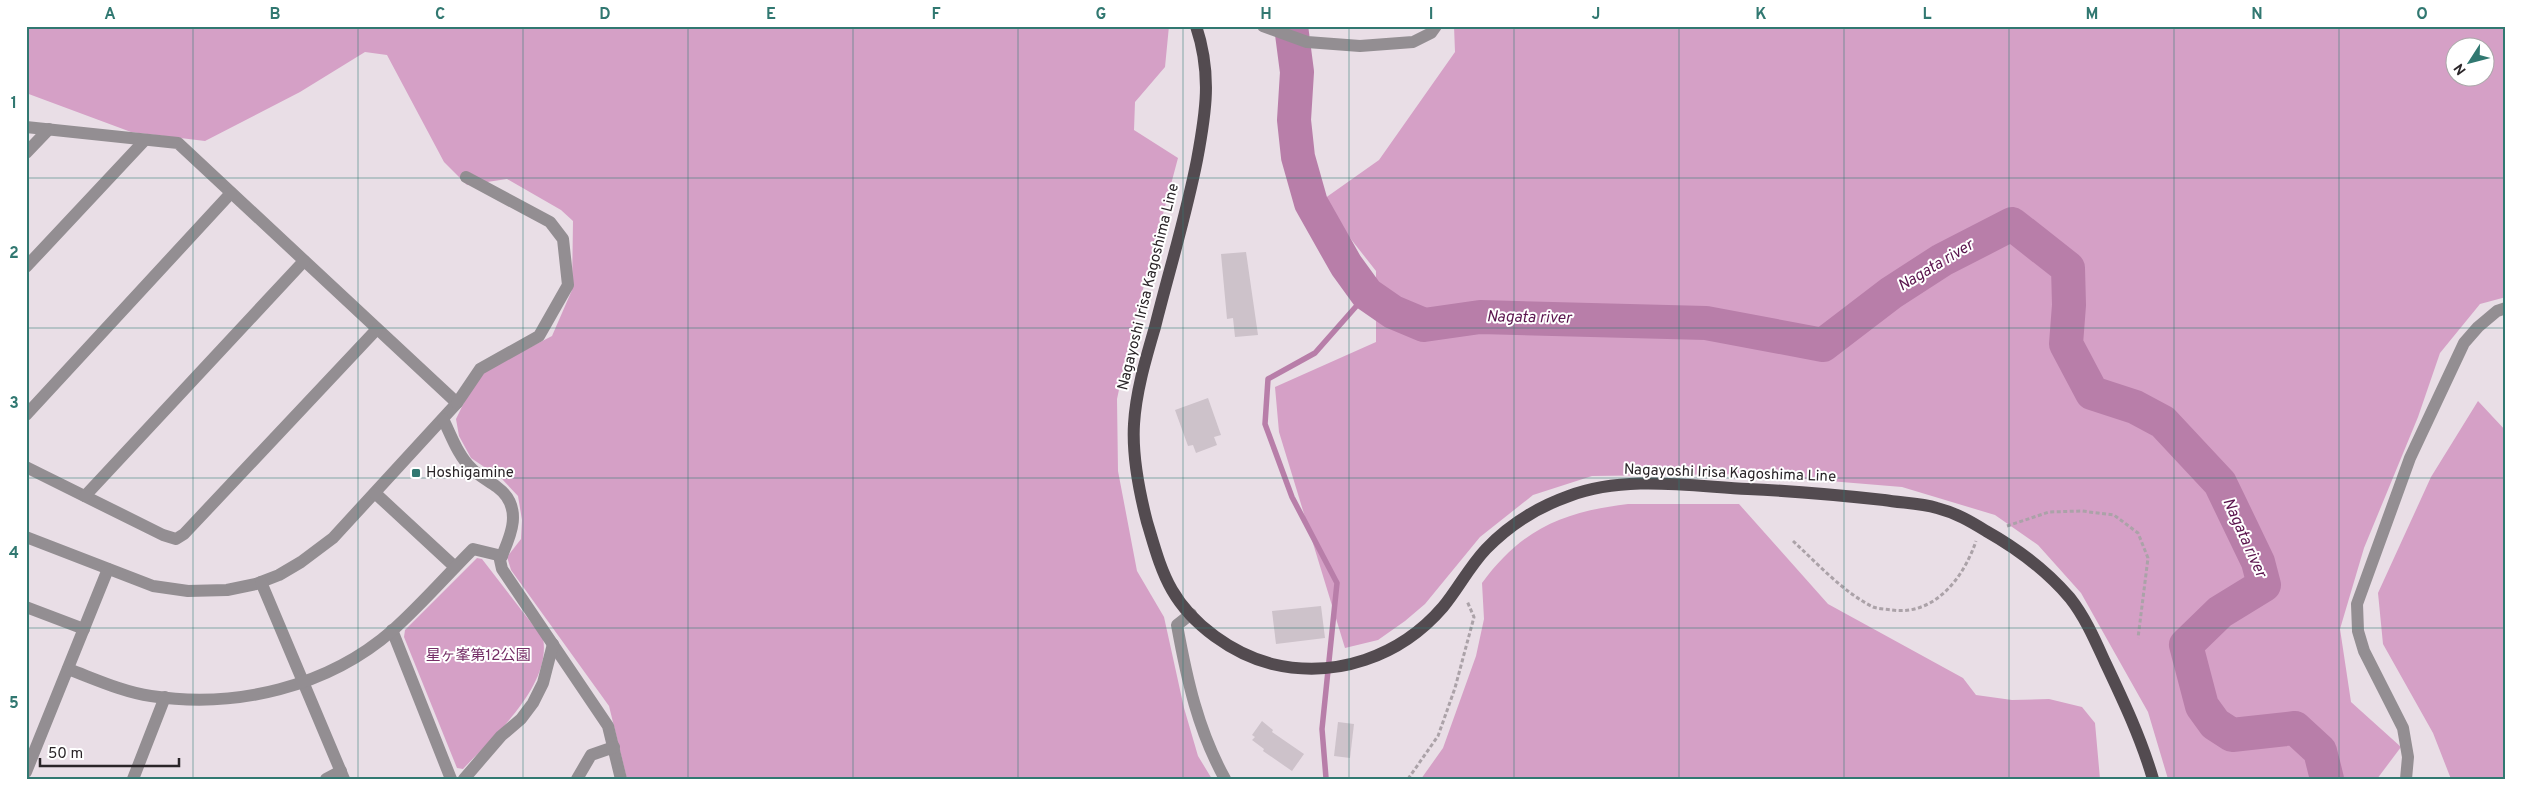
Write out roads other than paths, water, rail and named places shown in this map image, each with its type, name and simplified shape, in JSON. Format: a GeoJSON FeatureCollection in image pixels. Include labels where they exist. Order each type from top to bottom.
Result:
{"type":"FeatureCollection","features":[{"type":"Feature","properties":{"kind":"main road","name":"Nagayoshi Irisa Kagoshima Line"},"geometry":{"type":"LineString","coordinates":[[1196,26],[1203,48],[1207,89],[1206,108],[1190,193],[1139,383],[1134,424],[1136,465],[1152,540],[1173,592],[1206,630],[1231,647],[1265,662],[1286,667],[1330,669],[1381,654],[1404,642],[1424,626],[1444,605],[1481,554],[1497,538],[1525,516],[1568,496],[1601,487],[1633,484],[1816,492],[1934,506],[1967,518],[2014,546],[2038,565],[2070,598],[2084,619],[2136,726],[2153,779]]}},
{"type":"Feature","properties":{"kind":"street"},"geometry":{"type":"LineString","coordinates":[[1263,27],[1307,42],[1360,46],[1413,42],[1431,33],[1436,26]]}},
{"type":"Feature","properties":{"kind":"street"},"geometry":{"type":"LineString","coordinates":[[26,126],[178,143],[457,403]]}},
{"type":"Feature","properties":{"kind":"street"},"geometry":{"type":"LineString","coordinates":[[26,153],[49,129]]}},
{"type":"Feature","properties":{"kind":"street"},"geometry":{"type":"LineString","coordinates":[[26,267],[145,140]]}},
{"type":"Feature","properties":{"kind":"street"},"geometry":{"type":"LineString","coordinates":[[26,537],[153,586],[188,591],[227,590],[261,582],[301,562],[333,538],[457,403],[473,377],[488,363],[531,342],[539,336],[568,285],[563,239],[550,222],[466,177]]}},
{"type":"Feature","properties":{"kind":"street"},"geometry":{"type":"LineString","coordinates":[[26,415],[231,193]]}},
{"type":"Feature","properties":{"kind":"street"},"geometry":{"type":"LineString","coordinates":[[85,496],[304,261]]}},
{"type":"Feature","properties":{"kind":"street"},"geometry":{"type":"LineString","coordinates":[[2406,779],[2408,757],[2403,728],[2364,651],[2358,631],[2357,604],[2410,458],[2464,343],[2478,327],[2497,312],[2506,308]]}},
{"type":"Feature","properties":{"kind":"street"},"geometry":{"type":"LineString","coordinates":[[26,467],[163,535],[176,539],[184,534],[378,329]]}},
{"type":"Feature","properties":{"kind":"street"},"geometry":{"type":"LineString","coordinates":[[443,419],[472,470],[499,488],[510,501],[514,513],[512,535],[500,560],[502,568],[608,726],[621,779]]}},
{"type":"Feature","properties":{"kind":"street"},"geometry":{"type":"LineString","coordinates":[[375,493],[455,567]]}},
{"type":"Feature","properties":{"kind":"street"},"geometry":{"type":"LineString","coordinates":[[68,669],[119,688],[150,696],[198,699],[268,693],[304,682],[339,667],[392,630],[473,549],[502,556]]}},
{"type":"Feature","properties":{"kind":"street"},"geometry":{"type":"LineString","coordinates":[[26,772],[108,569]]}},
{"type":"Feature","properties":{"kind":"street"},"geometry":{"type":"LineString","coordinates":[[261,582],[343,775],[326,779]]}},
{"type":"Feature","properties":{"kind":"street"},"geometry":{"type":"LineString","coordinates":[[26,607],[84,629]]}},
{"type":"Feature","properties":{"kind":"street"},"geometry":{"type":"LineString","coordinates":[[1191,614],[1177,625],[1184,663],[1194,709],[1210,753],[1225,779]]}},
{"type":"Feature","properties":{"kind":"street"},"geometry":{"type":"LineString","coordinates":[[392,630],[451,779]]}},
{"type":"Feature","properties":{"kind":"street"},"geometry":{"type":"LineString","coordinates":[[464,779],[501,736],[521,719],[533,703],[543,683],[553,644]]}},
{"type":"Feature","properties":{"kind":"street"},"geometry":{"type":"LineString","coordinates":[[133,779],[164,697]]}},
{"type":"Feature","properties":{"kind":"street"},"geometry":{"type":"LineString","coordinates":[[577,779],[591,755],[614,747]]}},
{"type":"Feature","properties":{"kind":"waterway","name":"Nagata river"},"geometry":{"type":"LineString","coordinates":[[1291,26],[1297,72],[1294,120],[1298,157],[1311,203],[1346,265],[1367,294],[1393,312],[1424,325],[1480,317],[1706,323],[1823,345],[1891,293],[1942,260],[2012,224],[2068,268],[2069,305],[2066,344],[2092,393],[2135,407],[2163,422],[2220,483],[2258,562],[2264,585],[2220,612],[2186,645],[2202,706],[2215,724],[2232,735],[2295,728],[2320,751],[2327,779]]}},
{"type":"Feature","properties":{"kind":"waterway"},"geometry":{"type":"LineString","coordinates":[[1326,778],[1322,729],[1337,583],[1292,497],[1265,424],[1268,379],[1315,353],[1367,294]]}},
{"type":"Feature","properties":{"kind":"place","name":"Hoshigamine"},"geometry":{"type":"Point","coordinates":[416,473]}},
{"type":"Feature","properties":{"kind":"park label","name":"星ヶ峯第12公園"},"geometry":{"type":"Point","coordinates":[478,656]}}]}
